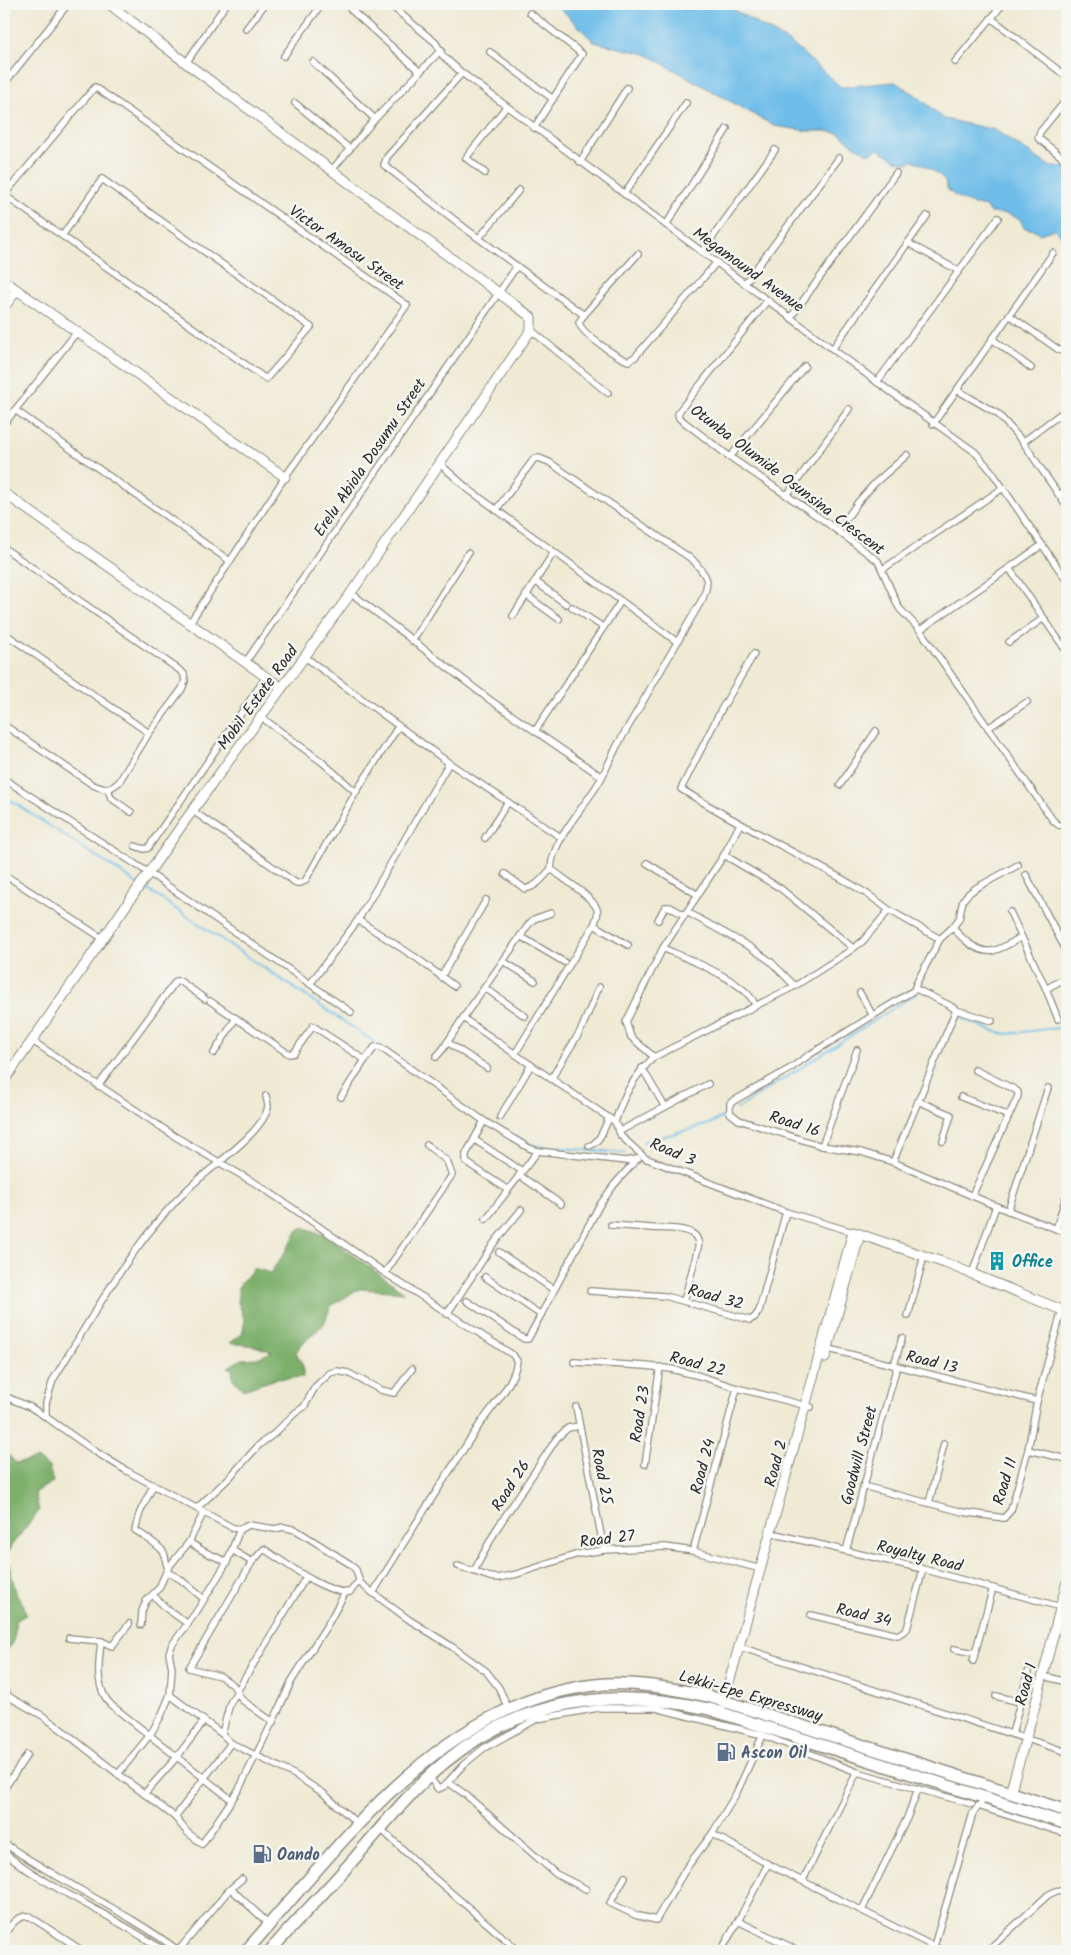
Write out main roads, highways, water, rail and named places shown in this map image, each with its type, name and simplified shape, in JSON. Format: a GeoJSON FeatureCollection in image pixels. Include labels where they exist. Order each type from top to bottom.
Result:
{"type":"FeatureCollection","features":[{"type":"Feature","properties":{"kind":"highway","name":"Lekki-Epe Expressway"},"geometry":{"type":"LineString","coordinates":[[246,1951],[358,1824],[406,1778],[454,1739],[473,1726],[508,1708],[557,1692],[596,1685],[617,1684],[674,1688],[727,1702],[1067,1811]]}},
{"type":"Feature","properties":{"kind":"highway","name":"Lekki-Epe Expressway"},"geometry":{"type":"LineString","coordinates":[[270,1951],[429,1776],[465,1747],[504,1724],[528,1714],[569,1702],[625,1698],[685,1703],[709,1709],[977,1800],[1067,1824]]}},
{"type":"Feature","properties":{"kind":"highway"},"geometry":{"type":"LineString","coordinates":[[406,1778],[417,1788]]}},
{"type":"Feature","properties":{"kind":"water"},"geometry":{"type":"Polygon","coordinates":[[[556,4],[724,4],[792,44],[841,87],[895,82],[916,95],[944,119],[995,130],[1051,167],[1067,167],[1067,242],[1054,229],[1040,234],[1035,230],[1024,228],[1020,219],[1007,214],[990,213],[986,207],[962,199],[949,191],[944,180],[938,174],[913,160],[908,163],[896,160],[878,149],[868,154],[839,133],[774,126],[646,54],[594,42],[556,4]]]}},
{"type":"Feature","properties":{"kind":"waterway"},"geometry":{"type":"LineString","coordinates":[[4,796],[138,884]]}},
{"type":"Feature","properties":{"kind":"waterway"},"geometry":{"type":"LineString","coordinates":[[142,886],[379,1045]]}},
{"type":"Feature","properties":{"kind":"waterway"},"geometry":{"type":"LineString","coordinates":[[737,1109],[916,994]]}},
{"type":"Feature","properties":{"kind":"waterway"},"geometry":{"type":"LineString","coordinates":[[959,1017],[993,1031],[1008,1034],[1067,1028]]}},
{"type":"Feature","properties":{"kind":"waterway"},"geometry":{"type":"LineString","coordinates":[[643,1142],[709,1124],[725,1116]]}},
{"type":"Feature","properties":{"kind":"waterway"},"geometry":{"type":"LineString","coordinates":[[516,1137],[535,1146],[625,1153]]}},
{"type":"Feature","properties":{"kind":"place","name":"Office"},"geometry":{"type":"Point","coordinates":[997,1261]}},
{"type":"Feature","properties":{"kind":"place","name":"Ascon Oil"},"geometry":{"type":"Point","coordinates":[726,1752]}},
{"type":"Feature","properties":{"kind":"place","name":"Oando"},"geometry":{"type":"Point","coordinates":[262,1854]}}]}
